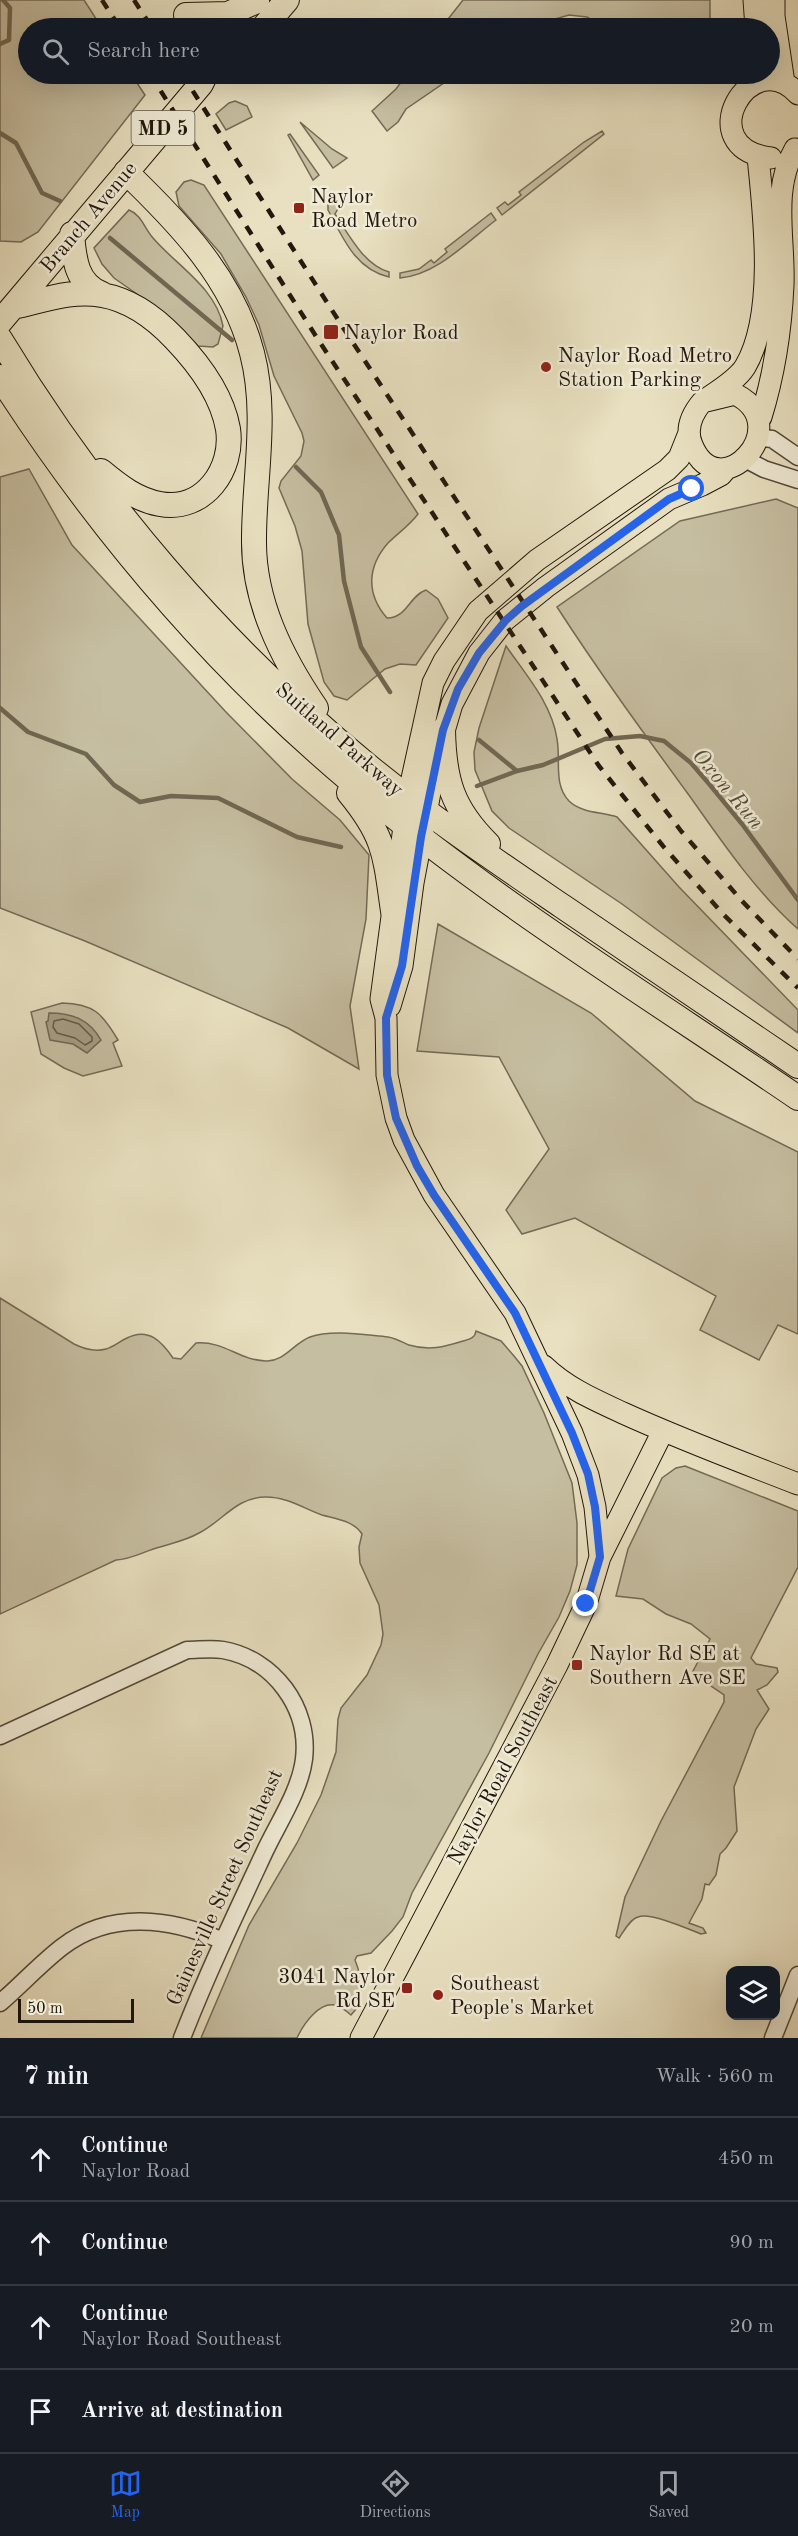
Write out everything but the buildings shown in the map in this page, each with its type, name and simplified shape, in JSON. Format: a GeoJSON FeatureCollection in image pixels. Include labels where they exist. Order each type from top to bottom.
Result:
{"type":"FeatureCollection","features":[{"type":"Feature","properties":{"kind":"highway"},"geometry":{"type":"LineString","coordinates":[[272,18],[287,0]]}},
{"type":"Feature","properties":{"kind":"highway"},"geometry":{"type":"LineString","coordinates":[[186,15],[228,14],[257,1]]}},
{"type":"Feature","properties":{"kind":"highway"},"geometry":{"type":"LineString","coordinates":[[244,18],[257,1]]}},
{"type":"Feature","properties":{"kind":"highway","name":"Branch Avenue"},"geometry":{"type":"LineString","coordinates":[[6,315],[72,234],[203,84]]}},
{"type":"Feature","properties":{"kind":"highway"},"geometry":{"type":"LineString","coordinates":[[126,172],[186,233],[213,267],[246,334],[256,370],[260,406],[254,542],[258,580],[268,618],[282,653],[299,683],[340,742]]}},
{"type":"Feature","properties":{"kind":"highway"},"geometry":{"type":"LineString","coordinates":[[64,436],[126,490],[139,498],[162,505],[185,503],[206,493],[221,475],[228,452],[228,428],[219,401],[205,374],[183,347],[156,321],[131,304],[102,294],[90,287],[78,270],[72,234]]}},
{"type":"Feature","properties":{"kind":"highway"},"geometry":{"type":"LineString","coordinates":[[6,315],[66,295],[102,294]]}},
{"type":"Feature","properties":{"kind":"highway","name":"Suitland Parkway"},"geometry":{"type":"LineString","coordinates":[[0,339],[23,394],[79,492],[151,581],[229,668],[307,742],[412,831],[506,900],[798,1098]]}},
{"type":"Feature","properties":{"kind":"highway","name":"Suitland Parkway"},"geometry":{"type":"LineString","coordinates":[[0,377],[23,394],[64,436],[138,533],[192,597],[267,675],[340,742],[417,804],[798,1066]]}},
{"type":"Feature","properties":{"kind":"highway"},"geometry":{"type":"LineString","coordinates":[[443,730],[445,771],[456,803],[477,834],[526,881]]}},
{"type":"Feature","properties":{"kind":"highway"},"geometry":{"type":"LineString","coordinates":[[307,742],[366,814],[378,834],[386,857],[393,911]]}},
{"type":"Feature","properties":{"kind":"main road"},"geometry":{"type":"LineString","coordinates":[[754,0],[755,18]]}},
{"type":"Feature","properties":{"kind":"main road"},"geometry":{"type":"LineString","coordinates":[[774,0],[774,18]]}},
{"type":"Feature","properties":{"kind":"main road"},"geometry":{"type":"LineString","coordinates":[[772,84],[791,89],[780,42]]}},
{"type":"Feature","properties":{"kind":"main road"},"geometry":{"type":"LineString","coordinates":[[748,84],[732,108],[731,121],[739,144],[758,157],[771,158],[784,156],[796,147]]}},
{"type":"Feature","properties":{"kind":"main road"},"geometry":{"type":"LineString","coordinates":[[758,157],[765,224],[763,306],[755,344],[744,368],[702,402],[690,421],[691,444],[697,454],[715,467],[738,466],[756,455],[773,377],[783,286],[782,187],[787,163],[796,147]]}},
{"type":"Feature","properties":{"kind":"main road"},"geometry":{"type":"LineString","coordinates":[[702,402],[735,394],[755,406],[762,427]]}},
{"type":"Feature","properties":{"kind":"main road"},"geometry":{"type":"LineString","coordinates":[[600,1557],[595,1507],[588,1474],[538,1360],[515,1313],[434,1195],[404,1140],[396,1118],[387,1075],[386,1018],[381,999],[393,911],[417,804],[433,683],[444,661],[478,611],[537,560],[667,470],[679,458],[689,433]]}},
{"type":"Feature","properties":{"kind":"main road"},"geometry":{"type":"LineString","coordinates":[[417,804],[458,689],[479,653],[506,620],[546,587],[669,499],[721,475],[726,468]]}},
{"type":"Feature","properties":{"kind":"main road"},"geometry":{"type":"LineString","coordinates":[[386,1018],[402,966],[412,831]]}},
{"type":"Feature","properties":{"kind":"main road"},"geometry":{"type":"LineString","coordinates":[[538,1360],[558,1379],[578,1392],[663,1431],[798,1484]]}},
{"type":"Feature","properties":{"kind":"main road","name":"Naylor Road Southeast"},"geometry":{"type":"LineString","coordinates":[[361,2038],[556,1665],[586,1604],[600,1557],[663,1431]]}},
{"type":"Feature","properties":{"kind":"street"},"geometry":{"type":"LineString","coordinates":[[762,427],[772,439],[798,457]]}},
{"type":"Feature","properties":{"kind":"street"},"geometry":{"type":"LineString","coordinates":[[749,461],[764,469],[798,480]]}},
{"type":"Feature","properties":{"kind":"street","name":"Gainesville Street Southeast"},"geometry":{"type":"LineString","coordinates":[[0,1736],[187,1650],[225,1650],[260,1664],[286,1689],[298,1710],[303,1727],[304,1761],[299,1778],[223,1941],[182,2038]]}},
{"type":"Feature","properties":{"kind":"street"},"geometry":{"type":"LineString","coordinates":[[0,2003],[63,1946],[87,1932],[113,1924],[140,1920],[171,1924],[223,1941]]}},
{"type":"Feature","properties":{"kind":"street"},"geometry":{"type":"LineString","coordinates":[[773,2038],[798,1975]]}},
{"type":"Feature","properties":{"kind":"shaded area"},"geometry":{"type":"Polygon","coordinates":[[[0,0],[84,0],[96,18],[18,18],[18,84],[138,84],[145,95],[38,232],[21,242],[0,241],[0,0]]]}},
{"type":"Feature","properties":{"kind":"shaded area"},"geometry":{"type":"Polygon","coordinates":[[[463,0],[710,0],[710,18],[589,18],[569,15],[559,18],[449,18],[463,0]]]}},
{"type":"Feature","properties":{"kind":"shaded area"},"geometry":{"type":"Polygon","coordinates":[[[400,84],[442,84],[406,109],[398,122],[387,131],[372,111],[400,84]]]}},
{"type":"Feature","properties":{"kind":"shaded area"},"geometry":{"type":"Polygon","coordinates":[[[235,101],[247,106],[252,117],[226,130],[216,114],[235,101]]]}},
{"type":"Feature","properties":{"kind":"shaded area"},"geometry":{"type":"Polygon","coordinates":[[[300,122],[332,149],[347,158],[333,168],[300,122]]]}},
{"type":"Feature","properties":{"kind":"shaded area"},"geometry":{"type":"Polygon","coordinates":[[[602,131],[604,134],[502,215],[497,208],[505,202],[508,205],[521,195],[519,192],[602,131]]]}},
{"type":"Feature","properties":{"kind":"shaded area"},"geometry":{"type":"Polygon","coordinates":[[[290,134],[319,175],[313,180],[288,135],[290,134]]]}},
{"type":"Feature","properties":{"kind":"shaded area"},"geometry":{"type":"Polygon","coordinates":[[[191,180],[204,185],[418,514],[388,543],[376,561],[372,580],[375,600],[387,618],[394,617],[404,611],[420,593],[426,590],[438,599],[448,618],[416,665],[400,664],[385,669],[347,700],[334,696],[324,682],[308,624],[302,551],[295,526],[279,488],[281,481],[301,456],[304,441],[302,433],[274,376],[259,325],[246,297],[221,254],[179,206],[176,192],[184,182],[191,180]]]}},
{"type":"Feature","properties":{"kind":"shaded area"},"geometry":{"type":"Polygon","coordinates":[[[334,202],[339,207],[335,214],[358,248],[372,263],[389,272],[389,277],[367,267],[351,251],[328,210],[328,204],[334,202]]]}},
{"type":"Feature","properties":{"kind":"shaded area"},"geometry":{"type":"Polygon","coordinates":[[[129,210],[140,218],[153,238],[194,278],[212,300],[223,326],[218,344],[213,347],[198,346],[157,308],[114,278],[102,264],[94,248],[129,210]]]}},
{"type":"Feature","properties":{"kind":"shaded area"},"geometry":{"type":"Polygon","coordinates":[[[491,213],[496,220],[451,256],[427,271],[400,278],[400,273],[419,269],[431,260],[434,263],[447,252],[445,249],[491,213]]]}},
{"type":"Feature","properties":{"kind":"shaded area"},"geometry":{"type":"Polygon","coordinates":[[[29,469],[72,545],[225,711],[292,779],[340,820],[369,855],[366,919],[350,1006],[359,1069],[288,1028],[85,941],[0,908],[0,477],[29,469]]]}},
{"type":"Feature","properties":{"kind":"shaded area"},"geometry":{"type":"Polygon","coordinates":[[[776,499],[798,508],[798,929],[768,900],[728,849],[557,607],[680,521],[776,499]]]}},
{"type":"Feature","properties":{"kind":"shaded area"},"geometry":{"type":"Polygon","coordinates":[[[506,646],[537,690],[550,714],[557,739],[559,779],[569,801],[579,808],[617,817],[679,887],[798,1010],[798,1033],[622,904],[509,828],[492,811],[475,770],[474,752],[479,728],[506,646]]]}},
{"type":"Feature","properties":{"kind":"shaded area"},"geometry":{"type":"Polygon","coordinates":[[[438,924],[591,1013],[695,1101],[798,1152],[798,1334],[778,1325],[759,1360],[700,1330],[716,1296],[575,1218],[522,1234],[506,1210],[549,1149],[499,1057],[417,1051],[438,924]]]}},
{"type":"Feature","properties":{"kind":"shaded area"},"geometry":{"type":"Polygon","coordinates":[[[62,1003],[82,1005],[102,1017],[118,1040],[113,1043],[122,1066],[83,1076],[41,1054],[31,1012],[62,1003]]]}},
{"type":"Feature","properties":{"kind":"shaded area"},"geometry":{"type":"Polygon","coordinates":[[[0,1298],[74,1344],[86,1349],[102,1350],[127,1338],[142,1334],[154,1338],[173,1358],[181,1359],[196,1343],[206,1343],[256,1360],[272,1361],[310,1337],[328,1333],[388,1337],[416,1347],[430,1348],[468,1340],[476,1331],[501,1341],[522,1366],[572,1483],[577,1523],[577,1565],[570,1591],[559,1617],[489,1753],[412,1893],[403,1917],[371,1953],[357,1956],[355,1960],[361,1981],[361,1996],[351,2015],[338,2006],[325,2006],[313,2014],[297,2038],[201,2038],[249,1925],[297,1843],[321,1795],[336,1752],[341,1708],[367,1675],[381,1645],[383,1634],[379,1605],[360,1563],[359,1547],[362,1534],[350,1523],[322,1515],[288,1501],[274,1497],[255,1498],[238,1505],[208,1528],[194,1535],[133,1557],[116,1560],[0,1614],[0,1298]]]}},
{"type":"Feature","properties":{"kind":"shaded area"},"geometry":{"type":"Polygon","coordinates":[[[685,1466],[798,1511],[798,1567],[751,1658],[756,1664],[777,1668],[778,1672],[767,1685],[757,1690],[769,1709],[756,1729],[734,1787],[737,1831],[720,1854],[716,1875],[709,1885],[705,1884],[702,1899],[689,1923],[703,1928],[706,1933],[701,1934],[670,1922],[644,1916],[632,1920],[619,1938],[616,1936],[625,1897],[661,1821],[724,1702],[724,1695],[692,1673],[710,1639],[691,1624],[666,1614],[643,1599],[616,1596],[628,1549],[662,1478],[676,1468],[685,1466]]]}},
{"type":"Feature","properties":{"kind":"water"},"geometry":{"type":"Polygon","coordinates":[[[49,1013],[65,1014],[85,1022],[101,1040],[87,1053],[73,1044],[50,1040],[46,1022],[49,1013]]]}},
{"type":"Feature","properties":{"kind":"waterway"},"geometry":{"type":"LineString","coordinates":[[0,44],[9,40],[10,8],[3,0]]}},
{"type":"Feature","properties":{"kind":"waterway"},"geometry":{"type":"LineString","coordinates":[[0,133],[16,143],[42,193],[60,201]]}},
{"type":"Feature","properties":{"kind":"waterway"},"geometry":{"type":"LineString","coordinates":[[110,238],[232,340]]}},
{"type":"Feature","properties":{"kind":"waterway"},"geometry":{"type":"LineString","coordinates":[[296,467],[321,492],[339,535],[344,581],[361,647],[390,692]]}},
{"type":"Feature","properties":{"kind":"waterway","name":"Oxon Run"},"geometry":{"type":"LineString","coordinates":[[0,708],[28,732],[86,754],[114,785],[140,802],[171,796],[218,798],[297,837],[341,847]]}},
{"type":"Feature","properties":{"kind":"waterway","name":"Oxon Run"},"geometry":{"type":"LineString","coordinates":[[477,786],[517,771],[543,765],[605,739],[640,736],[664,741],[691,763],[710,785],[798,900]]}},
{"type":"Feature","properties":{"kind":"waterway"},"geometry":{"type":"LineString","coordinates":[[479,740],[517,771]]}},
{"type":"Feature","properties":{"kind":"railway"},"geometry":{"type":"LineString","coordinates":[[102,0],[114,18]]}},
{"type":"Feature","properties":{"kind":"railway"},"geometry":{"type":"LineString","coordinates":[[134,0],[146,18]]}},
{"type":"Feature","properties":{"kind":"railway"},"geometry":{"type":"LineString","coordinates":[[156,84],[319,341],[599,766],[663,846],[724,915],[798,988]]}},
{"type":"Feature","properties":{"kind":"railway"},"geometry":{"type":"LineString","coordinates":[[188,84],[342,326],[622,753],[681,831],[742,901],[798,959]]}},
{"type":"Feature","properties":{"kind":"place","name":"Naylor Road Metro"},"geometry":{"type":"Point","coordinates":[299,208]}},
{"type":"Feature","properties":{"kind":"place","name":"Naylor Road"},"geometry":{"type":"Point","coordinates":[331,332]}},
{"type":"Feature","properties":{"kind":"place","name":"Naylor Road Metro Station Parking"},"geometry":{"type":"Point","coordinates":[546,367]}},
{"type":"Feature","properties":{"kind":"place","name":"Naylor Rd SE at Southern Ave SE"},"geometry":{"type":"Point","coordinates":[577,1665]}},
{"type":"Feature","properties":{"kind":"place","name":"3041 Naylor Rd SE"},"geometry":{"type":"Point","coordinates":[407,1988]}},
{"type":"Feature","properties":{"kind":"place","name":"Southeast People's Market"},"geometry":{"type":"Point","coordinates":[438,1995]}},
{"type":"Feature","properties":{"kind":"route"},"geometry":{"type":"LineString","coordinates":[[586,1604],[600,1557],[595,1507],[588,1474],[572,1433],[523,1327],[434,1195],[404,1140],[390,1096],[387,1075],[386,1018],[402,966],[413,883],[437,755],[443,730],[458,689],[490,638],[522,606],[669,499],[692,489]]}}]}
